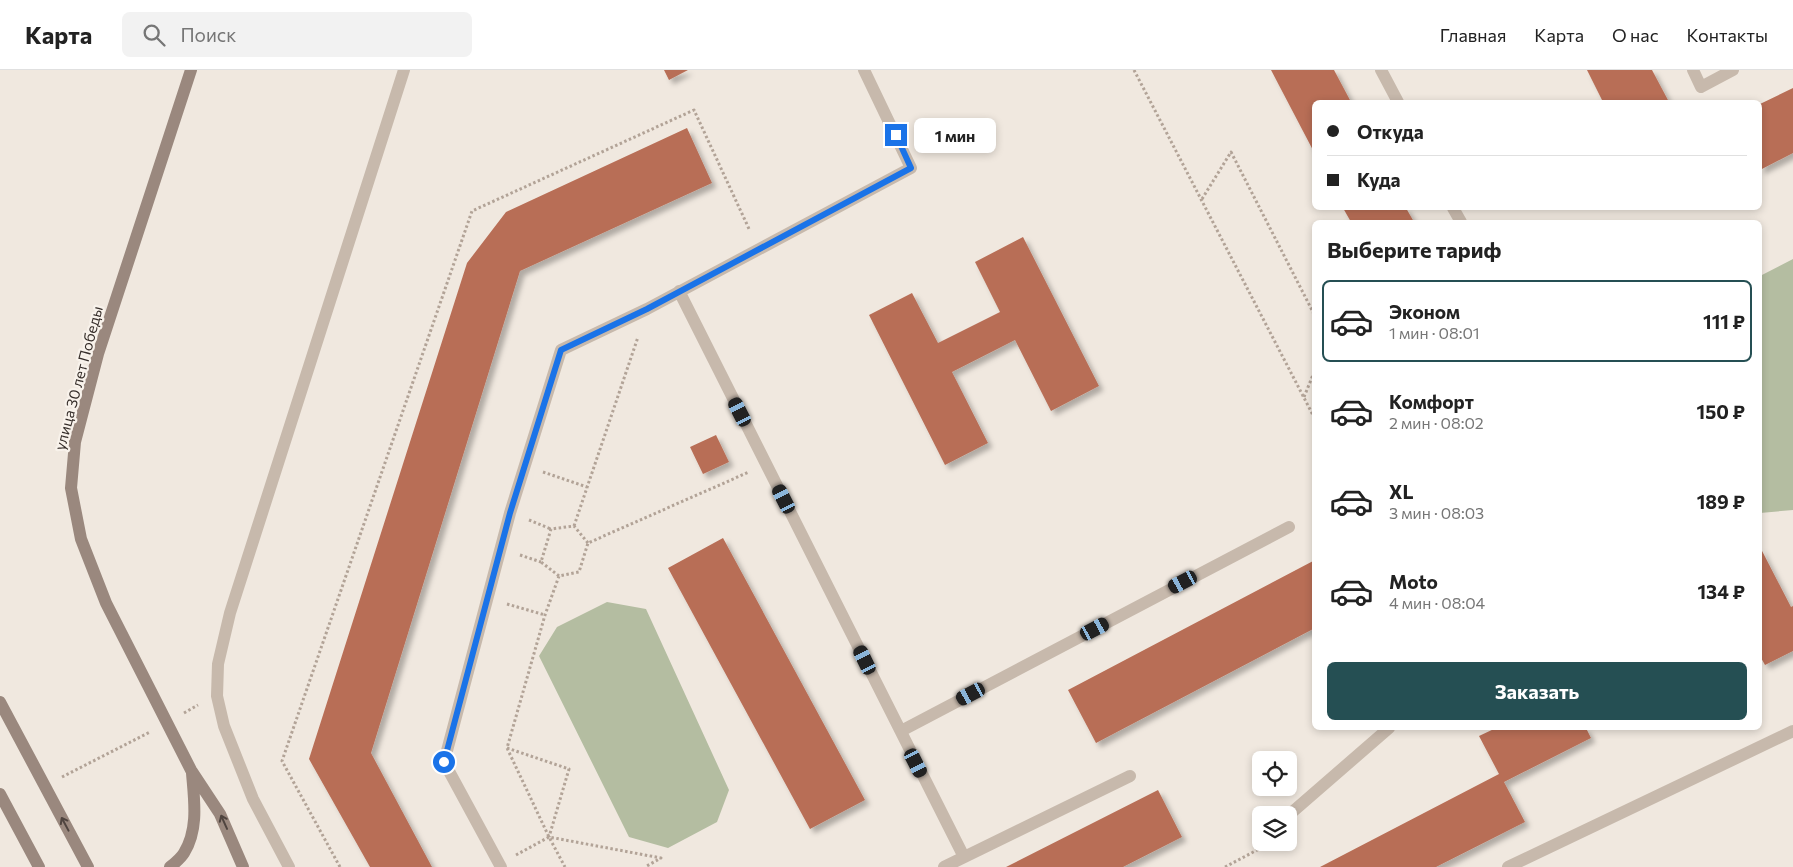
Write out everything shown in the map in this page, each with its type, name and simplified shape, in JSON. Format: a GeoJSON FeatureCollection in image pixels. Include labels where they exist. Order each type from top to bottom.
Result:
{"type":"FeatureCollection","features":[{"type":"Feature","properties":{"kind":"main road","name":"улица 30 лет Победы"},"geometry":{"type":"LineString","coordinates":[[191,70],[98,354],[75,442],[71,488],[81,539],[106,603],[191,770],[220,814],[243,867]]}},
{"type":"Feature","properties":{"kind":"main road"},"geometry":{"type":"LineString","coordinates":[[0,702],[88,867]]}},
{"type":"Feature","properties":{"kind":"main road"},"geometry":{"type":"LineString","coordinates":[[170,867],[184,854],[192,832],[195,810],[191,770]]}},
{"type":"Feature","properties":{"kind":"main road"},"geometry":{"type":"LineString","coordinates":[[0,794],[39,867]]}},
{"type":"Feature","properties":{"kind":"street"},"geometry":{"type":"LineString","coordinates":[[288,867],[253,799],[224,726],[217,696],[218,664],[230,613],[404,70]]}},
{"type":"Feature","properties":{"kind":"street"},"geometry":{"type":"LineString","coordinates":[[500,866],[444,762],[487,598],[561,350],[647,309],[911,168],[864,70]]}},
{"type":"Feature","properties":{"kind":"street"},"geometry":{"type":"LineString","coordinates":[[1381,70],[1397,100]]}},
{"type":"Feature","properties":{"kind":"street"},"geometry":{"type":"LineString","coordinates":[[1693,70],[1701,87],[1733,70]]}},
{"type":"Feature","properties":{"kind":"street"},"geometry":{"type":"LineString","coordinates":[[679,291],[964,857]]}},
{"type":"Feature","properties":{"kind":"street"},"geometry":{"type":"LineString","coordinates":[[900,731],[1289,527]]}},
{"type":"Feature","properties":{"kind":"street"},"geometry":{"type":"LineString","coordinates":[[1297,808],[1387,730]]}},
{"type":"Feature","properties":{"kind":"street"},"geometry":{"type":"LineString","coordinates":[[1508,867],[1793,731]]}},
{"type":"Feature","properties":{"kind":"street"},"geometry":{"type":"LineString","coordinates":[[944,867],[1130,776]]}},
{"type":"Feature","properties":{"kind":"path"},"geometry":{"type":"LineString","coordinates":[[1134,70],[1312,413]]}},
{"type":"Feature","properties":{"kind":"path"},"geometry":{"type":"LineString","coordinates":[[340,867],[282,761],[472,211],[694,110],[758,249]]}},
{"type":"Feature","properties":{"kind":"path"},"geometry":{"type":"LineString","coordinates":[[1202,200],[1231,152],[1312,310]]}},
{"type":"Feature","properties":{"kind":"path"},"geometry":{"type":"LineString","coordinates":[[574,526],[647,309]]}},
{"type":"Feature","properties":{"kind":"path"},"geometry":{"type":"LineString","coordinates":[[1304,397],[1312,377]]}},
{"type":"Feature","properties":{"kind":"path"},"geometry":{"type":"LineString","coordinates":[[574,526],[551,529],[541,562],[559,576],[579,572],[588,543],[766,464]]}},
{"type":"Feature","properties":{"kind":"path"},"geometry":{"type":"LineString","coordinates":[[525,466],[587,487]]}},
{"type":"Feature","properties":{"kind":"path"},"geometry":{"type":"LineString","coordinates":[[574,526],[588,543]]}},
{"type":"Feature","properties":{"kind":"path"},"geometry":{"type":"LineString","coordinates":[[559,576],[545,615],[507,748],[565,867]]}},
{"type":"Feature","properties":{"kind":"path"},"geometry":{"type":"LineString","coordinates":[[487,598],[545,615]]}},
{"type":"Feature","properties":{"kind":"path"},"geometry":{"type":"LineString","coordinates":[[44,786],[217,696]]}},
{"type":"Feature","properties":{"kind":"path"},"geometry":{"type":"LineString","coordinates":[[507,748],[570,769],[549,837]]}},
{"type":"Feature","properties":{"kind":"path"},"geometry":{"type":"LineString","coordinates":[[500,866],[549,837],[661,858],[645,867]]}},
{"type":"Feature","properties":{"kind":"path"},"geometry":{"type":"LineString","coordinates":[[1225,867],[1255,851]]}},
{"type":"Feature","properties":{"kind":"green space"},"geometry":{"type":"Polygon","coordinates":[[[1793,259],[1793,510],[1762,513],[1762,275],[1793,259]]]}},
{"type":"Feature","properties":{"kind":"green space"},"geometry":{"type":"Polygon","coordinates":[[[607,602],[646,609],[729,790],[717,822],[668,848],[629,837],[539,656],[557,627],[607,602]]]}},
{"type":"Feature","properties":{"kind":"building"},"geometry":{"type":"Polygon","coordinates":[[[664,70],[688,70],[669,80],[664,70]]]}},
{"type":"Feature","properties":{"kind":"building"},"geometry":{"type":"Polygon","coordinates":[[[1271,70],[1334,70],[1350,100],[1312,100],[1312,148],[1271,70]]]}},
{"type":"Feature","properties":{"kind":"building"},"geometry":{"type":"Polygon","coordinates":[[[1587,70],[1652,70],[1668,100],[1602,100],[1587,70]]]}},
{"type":"Feature","properties":{"kind":"building"},"geometry":{"type":"Polygon","coordinates":[[[1793,88],[1793,153],[1762,169],[1762,103],[1793,88]]]}},
{"type":"Feature","properties":{"kind":"building"},"geometry":{"type":"Polygon","coordinates":[[[687,128],[712,183],[520,271],[371,753],[432,867],[370,867],[309,759],[467,263],[506,212],[687,128]]]}},
{"type":"Feature","properties":{"kind":"building"},"geometry":{"type":"Polygon","coordinates":[[[1344,210],[1407,210],[1413,220],[1350,220],[1344,210]]]}},
{"type":"Feature","properties":{"kind":"building"},"geometry":{"type":"Polygon","coordinates":[[[1023,237],[1099,386],[1051,411],[1015,340],[952,372],[988,443],[945,465],[869,315],[912,293],[938,343],[1000,312],[975,262],[1023,237]]]}},
{"type":"Feature","properties":{"kind":"building"},"geometry":{"type":"Polygon","coordinates":[[[716,435],[729,462],[703,474],[690,447],[716,435]]]}},
{"type":"Feature","properties":{"kind":"building"},"geometry":{"type":"Polygon","coordinates":[[[723,538],[865,800],[810,829],[668,568],[723,538]]]}},
{"type":"Feature","properties":{"kind":"building"},"geometry":{"type":"Polygon","coordinates":[[[1762,551],[1791,607],[1793,606],[1793,651],[1765,665],[1762,660],[1762,551]]]}},
{"type":"Feature","properties":{"kind":"building"},"geometry":{"type":"Polygon","coordinates":[[[1312,562],[1312,630],[1096,743],[1068,690],[1312,562]]]}},
{"type":"Feature","properties":{"kind":"building"},"geometry":{"type":"Polygon","coordinates":[[[1492,730],[1587,730],[1591,738],[1504,782],[1525,822],[1436,867],[1320,867],[1499,774],[1479,736],[1492,730]]]}},
{"type":"Feature","properties":{"kind":"building"},"geometry":{"type":"Polygon","coordinates":[[[1158,790],[1182,837],[1123,867],[1006,867],[1158,790]]]}},
{"type":"Feature","properties":{"kind":"route"},"geometry":{"type":"LineString","coordinates":[[444,762],[510,513],[561,350],[647,309],[911,168],[896,135]]}}]}
